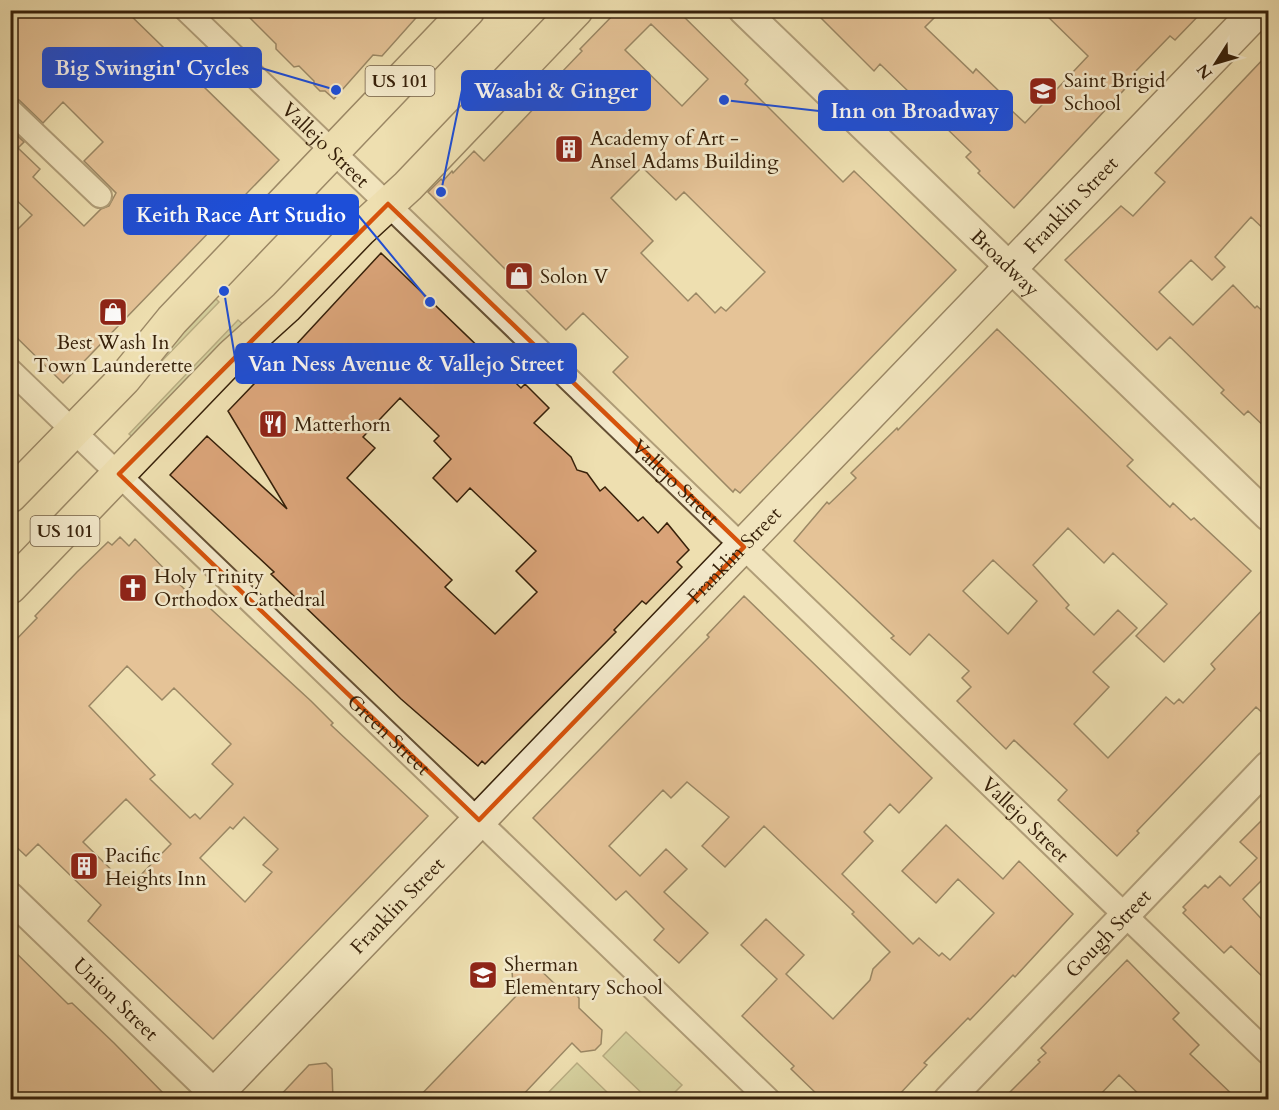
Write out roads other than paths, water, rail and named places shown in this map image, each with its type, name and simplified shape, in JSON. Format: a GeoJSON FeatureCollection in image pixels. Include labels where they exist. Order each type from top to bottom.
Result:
{"type":"FeatureCollection","features":[{"type":"Feature","properties":{"kind":"highway","name":"US 101"},"geometry":{"type":"LineString","coordinates":[[10,496],[124,379],[172,320],[468,10]]}},
{"type":"Feature","properties":{"kind":"highway","name":"US 101"},"geometry":{"type":"LineString","coordinates":[[10,587],[233,355],[286,307],[576,10]]}},
{"type":"Feature","properties":{"kind":"main road","name":"Franklin Street"},"geometry":{"type":"LineString","coordinates":[[216,1098],[479,820],[1258,10]]}},
{"type":"Feature","properties":{"kind":"street","name":"Vallejo Street"},"geometry":{"type":"LineString","coordinates":[[186,10],[1269,1053]]}},
{"type":"Feature","properties":{"kind":"street","name":"Broadway"},"geometry":{"type":"LineString","coordinates":[[742,10],[1269,516]]}},
{"type":"Feature","properties":{"kind":"street"},"geometry":{"type":"LineString","coordinates":[[10,110],[100,196]]}},
{"type":"Feature","properties":{"kind":"street","name":"Green Street"},"geometry":{"type":"LineString","coordinates":[[10,370],[769,1100]]}},
{"type":"Feature","properties":{"kind":"street","name":"Gough Street"},"geometry":{"type":"LineString","coordinates":[[948,1100],[1269,766]]}},
{"type":"Feature","properties":{"kind":"street","name":"Union Street"},"geometry":{"type":"LineString","coordinates":[[10,897],[216,1098]]}},
{"type":"Feature","properties":{"kind":"place","name":"Big Swingin' Cycles"},"geometry":{"type":"Point","coordinates":[336,90]}},
{"type":"Feature","properties":{"kind":"place","name":"Saint Brigid School"},"geometry":{"type":"Point","coordinates":[1043,91]}},
{"type":"Feature","properties":{"kind":"place","name":"Inn on Broadway"},"geometry":{"type":"Point","coordinates":[724,100]}},
{"type":"Feature","properties":{"kind":"place","name":"Academy of Art - Ansel Adams Building"},"geometry":{"type":"Point","coordinates":[569,149]}},
{"type":"Feature","properties":{"kind":"place","name":"Wasabi & Ginger"},"geometry":{"type":"Point","coordinates":[441,192]}},
{"type":"Feature","properties":{"kind":"place","name":"Solon V"},"geometry":{"type":"Point","coordinates":[519,276]}},
{"type":"Feature","properties":{"kind":"place","name":"Van Ness Avenue & Vallejo Street"},"geometry":{"type":"Point","coordinates":[224,291]}},
{"type":"Feature","properties":{"kind":"place","name":"Keith Race Art Studio"},"geometry":{"type":"Point","coordinates":[430,302]}},
{"type":"Feature","properties":{"kind":"place","name":"Best Wash In Town Launderette"},"geometry":{"type":"Point","coordinates":[113,312]}},
{"type":"Feature","properties":{"kind":"place","name":"Matterhorn"},"geometry":{"type":"Point","coordinates":[273,424]}},
{"type":"Feature","properties":{"kind":"place","name":"Holy Trinity Orthodox Cathedral"},"geometry":{"type":"Point","coordinates":[133,588]}},
{"type":"Feature","properties":{"kind":"place","name":"Pacific Heights Inn"},"geometry":{"type":"Point","coordinates":[84,866]}},
{"type":"Feature","properties":{"kind":"place","name":"Sherman Elementary School"},"geometry":{"type":"Point","coordinates":[483,975]}}]}
